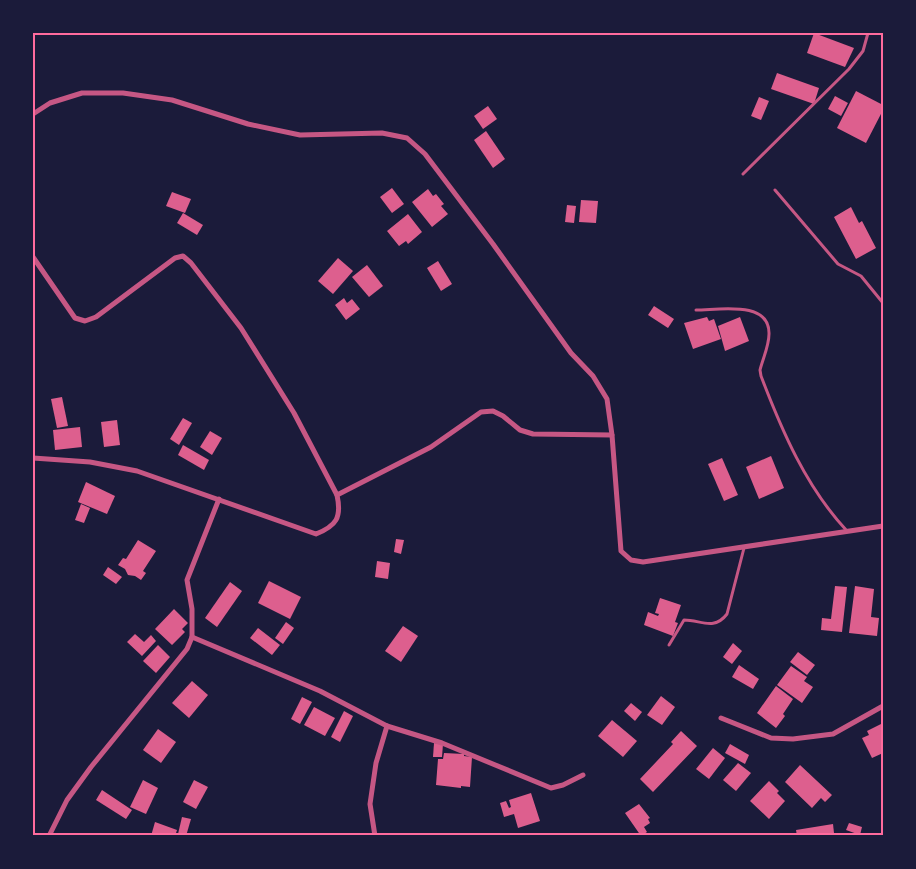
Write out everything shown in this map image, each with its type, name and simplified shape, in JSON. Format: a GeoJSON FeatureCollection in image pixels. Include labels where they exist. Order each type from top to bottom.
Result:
{"type":"FeatureCollection","features":[{"type":"Feature","properties":{"kind":"street"},"geometry":{"type":"LineString","coordinates":[[33,114],[51,103],[82,93],[123,93],[172,100],[248,124],[300,135],[382,133],[407,138],[425,154],[571,353],[593,376],[607,399],[621,551],[631,560],[643,562],[883,526]]}},
{"type":"Feature","properties":{"kind":"street"},"geometry":{"type":"LineString","coordinates":[[33,257],[75,318],[85,321],[96,317],[175,258],[183,256],[191,263],[241,328],[294,413],[337,495],[340,508],[337,519],[329,528],[315,534],[137,471],[90,462],[33,458]]}},
{"type":"Feature","properties":{"kind":"street"},"geometry":{"type":"LineString","coordinates":[[337,495],[432,447],[481,412],[493,411],[520,430],[533,434],[612,435]]}},
{"type":"Feature","properties":{"kind":"street"},"geometry":{"type":"LineString","coordinates":[[48,836],[67,801],[90,767],[187,649],[192,637],[192,609],[188,580],[219,499]]}},
{"type":"Feature","properties":{"kind":"street"},"geometry":{"type":"LineString","coordinates":[[192,637],[320,691],[387,726],[442,743],[550,788],[563,785],[582,775]]}},
{"type":"Feature","properties":{"kind":"street"},"geometry":{"type":"LineString","coordinates":[[722,718],[771,738],[793,739],[833,734],[883,706]]}},
{"type":"Feature","properties":{"kind":"street"},"geometry":{"type":"LineString","coordinates":[[375,836],[370,804],[376,763],[387,726]]}},
{"type":"Feature","properties":{"kind":"lane"},"geometry":{"type":"LineString","coordinates":[[743,174],[849,69],[863,51],[868,33]]}},
{"type":"Feature","properties":{"kind":"lane"},"geometry":{"type":"LineString","coordinates":[[775,190],[838,264],[861,276],[883,303]]}},
{"type":"Feature","properties":{"kind":"lane"},"geometry":{"type":"LineString","coordinates":[[696,310],[746,310],[759,312],[766,319],[769,332],[760,370],[761,376],[776,414],[815,492],[828,512],[847,531]]}},
{"type":"Feature","properties":{"kind":"lane"},"geometry":{"type":"LineString","coordinates":[[669,645],[684,620],[712,625],[722,620],[727,614],[744,547]]}},
{"type":"Feature","properties":{"kind":"building"},"geometry":{"type":"Polygon","coordinates":[[[814,33],[854,48],[845,67],[807,53],[814,33]]]}},
{"type":"Feature","properties":{"kind":"building"},"geometry":{"type":"Polygon","coordinates":[[[777,73],[819,88],[814,104],[771,89],[777,73]]]}},
{"type":"Feature","properties":{"kind":"building"},"geometry":{"type":"Polygon","coordinates":[[[856,91],[883,105],[883,110],[866,143],[837,128],[856,91]]]}},
{"type":"Feature","properties":{"kind":"building"},"geometry":{"type":"Polygon","coordinates":[[[835,96],[848,103],[841,116],[828,109],[835,96]]]}},
{"type":"Feature","properties":{"kind":"building"},"geometry":{"type":"Polygon","coordinates":[[[759,97],[769,101],[761,120],[751,116],[759,97]]]}},
{"type":"Feature","properties":{"kind":"building"},"geometry":{"type":"Polygon","coordinates":[[[488,106],[497,119],[483,129],[474,116],[488,106]]]}},
{"type":"Feature","properties":{"kind":"building"},"geometry":{"type":"Polygon","coordinates":[[[486,131],[505,159],[493,168],[474,140],[486,131]]]}},
{"type":"Feature","properties":{"kind":"building"},"geometry":{"type":"Polygon","coordinates":[[[392,188],[404,204],[392,213],[380,197],[392,188]]]}},
{"type":"Feature","properties":{"kind":"building"},"geometry":{"type":"Polygon","coordinates":[[[428,189],[433,196],[436,194],[444,204],[441,206],[448,214],[432,227],[412,202],[428,189]]]}},
{"type":"Feature","properties":{"kind":"building"},"geometry":{"type":"Polygon","coordinates":[[[172,192],[191,199],[185,213],[166,206],[172,192]]]}},
{"type":"Feature","properties":{"kind":"building"},"geometry":{"type":"Polygon","coordinates":[[[581,200],[598,201],[596,223],[579,222],[581,200]]]}},
{"type":"Feature","properties":{"kind":"building"},"geometry":{"type":"Polygon","coordinates":[[[567,205],[576,206],[574,223],[565,222],[567,205]]]}},
{"type":"Feature","properties":{"kind":"building"},"geometry":{"type":"Polygon","coordinates":[[[851,207],[859,223],[862,221],[876,248],[856,259],[834,217],[851,207]]]}},
{"type":"Feature","properties":{"kind":"building"},"geometry":{"type":"Polygon","coordinates":[[[183,213],[203,225],[197,235],[177,223],[183,213]]]}},
{"type":"Feature","properties":{"kind":"building"},"geometry":{"type":"Polygon","coordinates":[[[408,214],[422,232],[408,244],[406,241],[399,246],[387,231],[408,214]]]}},
{"type":"Feature","properties":{"kind":"building"},"geometry":{"type":"Polygon","coordinates":[[[338,258],[353,271],[333,294],[318,281],[338,258]]]}},
{"type":"Feature","properties":{"kind":"building"},"geometry":{"type":"Polygon","coordinates":[[[438,261],[452,284],[441,291],[427,268],[438,261]]]}},
{"type":"Feature","properties":{"kind":"building"},"geometry":{"type":"Polygon","coordinates":[[[367,265],[383,286],[369,297],[352,277],[367,265]]]}},
{"type":"Feature","properties":{"kind":"building"},"geometry":{"type":"Polygon","coordinates":[[[344,298],[347,303],[352,299],[360,309],[346,320],[335,305],[344,298]]]}},
{"type":"Feature","properties":{"kind":"building"},"geometry":{"type":"Polygon","coordinates":[[[654,306],[674,319],[668,328],[648,315],[654,306]]]}},
{"type":"Feature","properties":{"kind":"building"},"geometry":{"type":"Polygon","coordinates":[[[707,317],[709,321],[714,319],[721,339],[693,349],[684,323],[707,317]]]}},
{"type":"Feature","properties":{"kind":"building"},"geometry":{"type":"Polygon","coordinates":[[[740,317],[749,341],[725,351],[718,326],[740,317]]]}},
{"type":"Feature","properties":{"kind":"building"},"geometry":{"type":"Polygon","coordinates":[[[62,397],[68,426],[57,428],[51,399],[62,397]]]}},
{"type":"Feature","properties":{"kind":"building"},"geometry":{"type":"Polygon","coordinates":[[[183,418],[192,423],[179,445],[170,439],[183,418]]]}},
{"type":"Feature","properties":{"kind":"building"},"geometry":{"type":"Polygon","coordinates":[[[117,420],[120,445],[104,447],[101,422],[117,420]]]}},
{"type":"Feature","properties":{"kind":"building"},"geometry":{"type":"Polygon","coordinates":[[[80,427],[82,447],[55,450],[53,430],[80,427]]]}},
{"type":"Feature","properties":{"kind":"building"},"geometry":{"type":"Polygon","coordinates":[[[210,431],[222,438],[212,455],[200,447],[210,431]]]}},
{"type":"Feature","properties":{"kind":"building"},"geometry":{"type":"Polygon","coordinates":[[[183,445],[209,460],[204,470],[178,455],[183,445]]]}},
{"type":"Feature","properties":{"kind":"building"},"geometry":{"type":"Polygon","coordinates":[[[771,456],[784,488],[759,499],[746,467],[771,456]]]}},
{"type":"Feature","properties":{"kind":"building"},"geometry":{"type":"Polygon","coordinates":[[[722,458],[738,495],[724,501],[708,464],[722,458]]]}},
{"type":"Feature","properties":{"kind":"building"},"geometry":{"type":"Polygon","coordinates":[[[86,482],[115,496],[107,514],[78,502],[86,482]]]}},
{"type":"Feature","properties":{"kind":"building"},"geometry":{"type":"Polygon","coordinates":[[[81,504],[90,508],[84,523],[75,520],[81,504]]]}},
{"type":"Feature","properties":{"kind":"building"},"geometry":{"type":"Polygon","coordinates":[[[396,539],[404,540],[401,554],[394,552],[396,539]]]}},
{"type":"Feature","properties":{"kind":"building"},"geometry":{"type":"Polygon","coordinates":[[[138,540],[156,551],[143,571],[146,573],[141,580],[128,575],[125,569],[118,565],[123,558],[126,559],[138,540]]]}},
{"type":"Feature","properties":{"kind":"building"},"geometry":{"type":"Polygon","coordinates":[[[377,561],[390,563],[388,579],[375,577],[377,561]]]}},
{"type":"Feature","properties":{"kind":"building"},"geometry":{"type":"Polygon","coordinates":[[[108,567],[122,577],[116,584],[103,575],[108,567]]]}},
{"type":"Feature","properties":{"kind":"building"},"geometry":{"type":"Polygon","coordinates":[[[269,581],[301,597],[290,619],[258,603],[269,581]]]}},
{"type":"Feature","properties":{"kind":"building"},"geometry":{"type":"Polygon","coordinates":[[[230,582],[242,591],[217,627],[205,618],[230,582]]]}},
{"type":"Feature","properties":{"kind":"building"},"geometry":{"type":"Polygon","coordinates":[[[835,586],[847,587],[842,632],[821,630],[822,618],[831,619],[835,586]]]}},
{"type":"Feature","properties":{"kind":"building"},"geometry":{"type":"Polygon","coordinates":[[[855,586],[874,589],[871,617],[879,618],[877,636],[849,633],[855,586]]]}},
{"type":"Feature","properties":{"kind":"building"},"geometry":{"type":"Polygon","coordinates":[[[660,598],[681,605],[673,636],[644,625],[648,612],[658,616],[659,614],[655,613],[660,598]]]}},
{"type":"Feature","properties":{"kind":"building"},"geometry":{"type":"Polygon","coordinates":[[[174,609],[188,623],[182,629],[185,632],[172,645],[155,629],[174,609]]]}},
{"type":"Feature","properties":{"kind":"building"},"geometry":{"type":"Polygon","coordinates":[[[286,622],[294,628],[283,644],[275,638],[286,622]]]}},
{"type":"Feature","properties":{"kind":"building"},"geometry":{"type":"Polygon","coordinates":[[[403,626],[418,636],[401,662],[385,651],[403,626]]]}},
{"type":"Feature","properties":{"kind":"building"},"geometry":{"type":"Polygon","coordinates":[[[258,628],[280,645],[272,655],[250,638],[258,628]]]}},
{"type":"Feature","properties":{"kind":"building"},"geometry":{"type":"Polygon","coordinates":[[[135,634],[144,642],[151,635],[156,641],[142,656],[127,642],[135,634]]]}},
{"type":"Feature","properties":{"kind":"building"},"geometry":{"type":"Polygon","coordinates":[[[733,643],[742,651],[732,664],[723,657],[733,643]]]}},
{"type":"Feature","properties":{"kind":"building"},"geometry":{"type":"Polygon","coordinates":[[[158,645],[170,657],[156,673],[143,661],[158,645]]]}},
{"type":"Feature","properties":{"kind":"building"},"geometry":{"type":"Polygon","coordinates":[[[798,652],[815,665],[807,675],[790,662],[798,652]]]}},
{"type":"Feature","properties":{"kind":"building"},"geometry":{"type":"Polygon","coordinates":[[[739,665],[759,679],[753,689],[732,677],[739,665]]]}},
{"type":"Feature","properties":{"kind":"building"},"geometry":{"type":"Polygon","coordinates":[[[791,666],[807,677],[804,681],[813,687],[802,703],[777,685],[791,666]]]}},
{"type":"Feature","properties":{"kind":"building"},"geometry":{"type":"Polygon","coordinates":[[[192,681],[208,695],[189,718],[172,703],[192,681]]]}},
{"type":"Feature","properties":{"kind":"building"},"geometry":{"type":"Polygon","coordinates":[[[776,686],[793,699],[776,728],[757,713],[776,686]]]}},
{"type":"Feature","properties":{"kind":"building"},"geometry":{"type":"Polygon","coordinates":[[[661,696],[675,707],[662,725],[647,715],[661,696]]]}},
{"type":"Feature","properties":{"kind":"building"},"geometry":{"type":"Polygon","coordinates":[[[302,697],[312,702],[300,724],[291,719],[302,697]]]}},
{"type":"Feature","properties":{"kind":"building"},"geometry":{"type":"Polygon","coordinates":[[[631,703],[642,712],[635,721],[624,711],[631,703]]]}},
{"type":"Feature","properties":{"kind":"building"},"geometry":{"type":"Polygon","coordinates":[[[314,707],[335,718],[325,736],[304,725],[314,707]]]}},
{"type":"Feature","properties":{"kind":"building"},"geometry":{"type":"Polygon","coordinates":[[[344,711],[353,716],[340,742],[331,737],[344,711]]]}},
{"type":"Feature","properties":{"kind":"building"},"geometry":{"type":"Polygon","coordinates":[[[612,720],[637,741],[623,757],[598,736],[612,720]]]}},
{"type":"Feature","properties":{"kind":"building"},"geometry":{"type":"Polygon","coordinates":[[[883,723],[883,753],[872,758],[862,738],[869,735],[867,731],[883,723]]]}},
{"type":"Feature","properties":{"kind":"building"},"geometry":{"type":"Polygon","coordinates":[[[158,729],[176,742],[161,763],[143,750],[158,729]]]}},
{"type":"Feature","properties":{"kind":"building"},"geometry":{"type":"Polygon","coordinates":[[[681,731],[697,746],[653,792],[640,779],[673,744],[671,742],[681,731]]]}},
{"type":"Feature","properties":{"kind":"building"},"geometry":{"type":"Polygon","coordinates":[[[434,743],[443,744],[442,757],[433,757],[434,743]]]}},
{"type":"Feature","properties":{"kind":"building"},"geometry":{"type":"Polygon","coordinates":[[[730,744],[749,755],[745,764],[725,753],[730,744]]]}},
{"type":"Feature","properties":{"kind":"building"},"geometry":{"type":"Polygon","coordinates":[[[713,748],[725,758],[709,779],[696,769],[713,748]]]}},
{"type":"Feature","properties":{"kind":"building"},"geometry":{"type":"Polygon","coordinates":[[[444,753],[464,754],[464,756],[472,757],[470,787],[436,785],[438,759],[443,759],[444,753]]]}},
{"type":"Feature","properties":{"kind":"building"},"geometry":{"type":"Polygon","coordinates":[[[738,763],[751,773],[736,791],[723,780],[738,763]]]}},
{"type":"Feature","properties":{"kind":"building"},"geometry":{"type":"Polygon","coordinates":[[[800,765],[832,795],[825,802],[821,798],[812,808],[785,782],[800,765]]]}},
{"type":"Feature","properties":{"kind":"building"},"geometry":{"type":"Polygon","coordinates":[[[143,780],[158,788],[146,814],[130,807],[143,780]]]}},
{"type":"Feature","properties":{"kind":"building"},"geometry":{"type":"Polygon","coordinates":[[[194,780],[208,787],[196,809],[183,802],[194,780]]]}},
{"type":"Feature","properties":{"kind":"building"},"geometry":{"type":"Polygon","coordinates":[[[769,781],[785,801],[769,819],[750,801],[769,781]]]}},
{"type":"Feature","properties":{"kind":"building"},"geometry":{"type":"Polygon","coordinates":[[[102,790],[132,810],[126,819],[96,800],[102,790]]]}},
{"type":"Feature","properties":{"kind":"building"},"geometry":{"type":"Polygon","coordinates":[[[531,793],[540,821],[518,828],[514,814],[504,817],[500,803],[506,801],[509,808],[511,807],[509,800],[531,793]]]}},
{"type":"Feature","properties":{"kind":"building"},"geometry":{"type":"Polygon","coordinates":[[[639,804],[650,818],[648,819],[650,823],[644,827],[647,832],[641,836],[625,813],[639,804]]]}},
{"type":"Feature","properties":{"kind":"building"},"geometry":{"type":"Polygon","coordinates":[[[182,817],[191,819],[186,836],[178,834],[182,817]]]}},
{"type":"Feature","properties":{"kind":"building"},"geometry":{"type":"Polygon","coordinates":[[[155,822],[177,830],[175,836],[151,836],[155,822]]]}},
{"type":"Feature","properties":{"kind":"building"},"geometry":{"type":"Polygon","coordinates":[[[849,823],[862,827],[860,835],[846,830],[849,823]]]}},
{"type":"Feature","properties":{"kind":"building"},"geometry":{"type":"Polygon","coordinates":[[[833,824],[834,833],[797,836],[796,830],[833,824]]]}}]}
